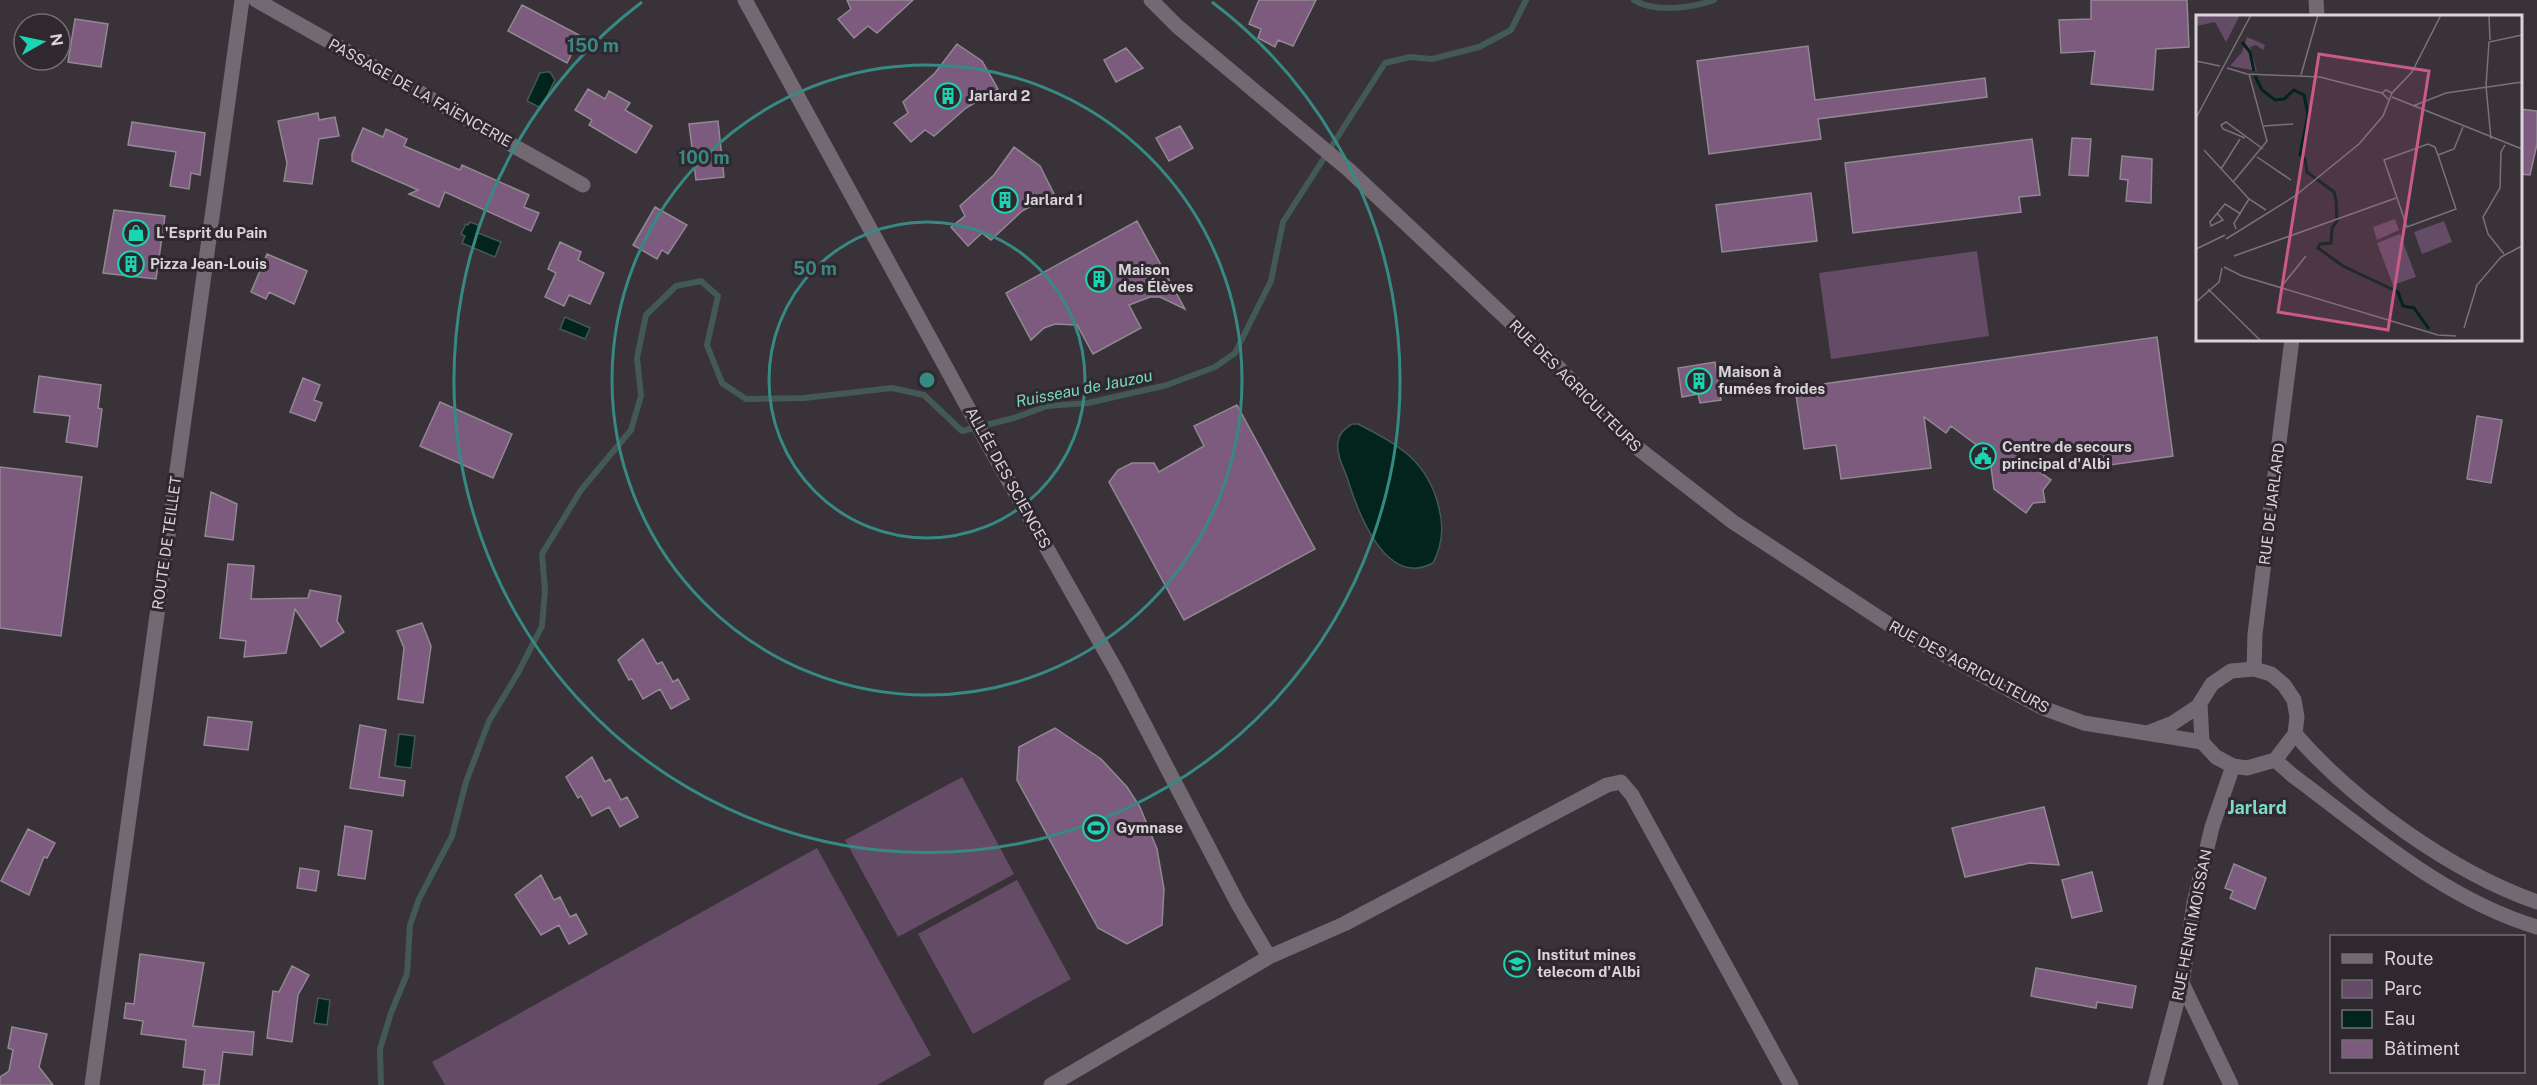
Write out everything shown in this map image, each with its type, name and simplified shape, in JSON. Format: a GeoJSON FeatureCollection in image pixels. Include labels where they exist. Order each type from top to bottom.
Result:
{"type":"FeatureCollection","features":[{"type":"Feature","properties":{"kind":"street","name":"ROUTE DE TEILLET"},"geometry":{"type":"LineString","coordinates":[[92,1085],[242,0]]}},
{"type":"Feature","properties":{"kind":"street","name":"PASSAGE DE LA FAÏENCERIE"},"geometry":{"type":"LineString","coordinates":[[256,0],[583,185]]}},
{"type":"Feature","properties":{"kind":"street","name":"ALLÉE DES SCIENCES"},"geometry":{"type":"LineString","coordinates":[[745,0],[990,448],[1117,672],[1238,903],[1269,957]]}},
{"type":"Feature","properties":{"kind":"street","name":"RUE DES AGRICULTEURS"},"geometry":{"type":"LineString","coordinates":[[1151,0],[1177,26],[1349,170],[1553,362],[1635,446],[1733,522],[1893,627],[2043,708],[2084,723],[2202,742]]}},
{"type":"Feature","properties":{"kind":"street"},"geometry":{"type":"LineString","coordinates":[[2316,0],[2317,15]]}},
{"type":"Feature","properties":{"kind":"street","name":"RUE DE JARLARD"},"geometry":{"type":"LineString","coordinates":[[2254,669],[2255,634],[2292,340]]}},
{"type":"Feature","properties":{"kind":"street"},"geometry":{"type":"LineString","coordinates":[[2150,732],[2173,723],[2200,705],[2212,684],[2231,671],[2254,669],[2271,674],[2284,685],[2294,700],[2297,717],[2295,734],[2275,760],[2247,768],[2233,766],[2216,758],[2202,742],[2200,705]]}},
{"type":"Feature","properties":{"kind":"street"},"geometry":{"type":"LineString","coordinates":[[2295,734],[2320,763],[2403,828],[2462,869],[2505,891],[2537,902]]}},
{"type":"Feature","properties":{"kind":"street"},"geometry":{"type":"LineString","coordinates":[[2275,760],[2304,784],[2451,891],[2500,916],[2537,927]]}},
{"type":"Feature","properties":{"kind":"street","name":"RUE HENRI MOISSAN"},"geometry":{"type":"LineString","coordinates":[[2155,1085],[2182,983],[2194,903],[2212,827],[2233,766]]}},
{"type":"Feature","properties":{"kind":"street"},"geometry":{"type":"LineString","coordinates":[[1051,1085],[1269,957],[1344,924],[1607,785],[1621,783],[1632,795],[1791,1085]]}},
{"type":"Feature","properties":{"kind":"street"},"geometry":{"type":"LineString","coordinates":[[2182,983],[2231,1085]]}},
{"type":"Feature","properties":{"kind":"green space"},"geometry":{"type":"Polygon","coordinates":[[[1977,251],[1989,336],[1831,359],[1819,273],[1977,251]]]}},
{"type":"Feature","properties":{"kind":"green space"},"geometry":{"type":"Polygon","coordinates":[[[962,777],[1014,874],[898,937],[845,840],[962,777]]]}},
{"type":"Feature","properties":{"kind":"green space"},"geometry":{"type":"Polygon","coordinates":[[[817,848],[931,1055],[877,1085],[445,1085],[432,1062],[817,848]]]}},
{"type":"Feature","properties":{"kind":"green space"},"geometry":{"type":"Polygon","coordinates":[[[1017,880],[1071,979],[973,1034],[918,934],[1017,880]]]}},
{"type":"Feature","properties":{"kind":"water"},"geometry":{"type":"Polygon","coordinates":[[[550,72],[555,80],[541,108],[527,101],[540,73],[550,72]]]}},
{"type":"Feature","properties":{"kind":"water"},"geometry":{"type":"Polygon","coordinates":[[[470,222],[478,225],[478,233],[501,242],[495,257],[462,243],[465,236],[461,234],[466,224],[470,222]]]}},
{"type":"Feature","properties":{"kind":"water"},"geometry":{"type":"Polygon","coordinates":[[[565,317],[590,328],[585,339],[560,329],[565,317]]]}},
{"type":"Feature","properties":{"kind":"water"},"geometry":{"type":"Polygon","coordinates":[[[1352,424],[1358,424],[1399,447],[1410,456],[1427,478],[1434,492],[1441,522],[1440,543],[1433,563],[1416,568],[1401,565],[1387,556],[1366,526],[1338,451],[1340,436],[1352,424]]]}},
{"type":"Feature","properties":{"kind":"water"},"geometry":{"type":"Polygon","coordinates":[[[399,734],[415,736],[411,768],[395,766],[399,734]]]}},
{"type":"Feature","properties":{"kind":"water"},"geometry":{"type":"Polygon","coordinates":[[[318,998],[330,1000],[327,1025],[314,1023],[318,998]]]}},
{"type":"Feature","properties":{"kind":"building"},"geometry":{"type":"Polygon","coordinates":[[[847,0],[913,0],[877,33],[868,26],[854,38],[838,19],[851,9],[847,0]]]}},
{"type":"Feature","properties":{"kind":"building"},"geometry":{"type":"Polygon","coordinates":[[[1259,0],[1316,0],[1293,46],[1278,40],[1275,47],[1258,38],[1261,29],[1249,24],[1259,0]]]}},
{"type":"Feature","properties":{"kind":"building"},"geometry":{"type":"Polygon","coordinates":[[[2091,0],[2187,0],[2189,47],[2156,49],[2153,90],[2091,84],[2095,51],[2061,53],[2059,20],[2091,19],[2091,0]]]}},
{"type":"Feature","properties":{"kind":"building"},"geometry":{"type":"Polygon","coordinates":[[[522,5],[581,36],[567,63],[508,31],[522,5]]]}},
{"type":"Feature","properties":{"kind":"building"},"geometry":{"type":"Polygon","coordinates":[[[75,19],[108,24],[101,67],[72,63],[75,19]]]}},
{"type":"Feature","properties":{"kind":"building","name":"Jarlard 2"},"geometry":{"type":"Polygon","coordinates":[[[957,44],[982,61],[998,89],[966,108],[934,136],[925,130],[911,142],[894,123],[908,113],[903,102],[935,73],[957,44]]]}},
{"type":"Feature","properties":{"kind":"building"},"geometry":{"type":"Polygon","coordinates":[[[1808,46],[1815,100],[1985,78],[1987,97],[1818,119],[1821,139],[1709,154],[1697,61],[1808,46]]]}},
{"type":"Feature","properties":{"kind":"building"},"geometry":{"type":"Polygon","coordinates":[[[1126,48],[1143,68],[1116,82],[1104,60],[1126,48]]]}},
{"type":"Feature","properties":{"kind":"building"},"geometry":{"type":"Polygon","coordinates":[[[588,89],[605,99],[609,91],[630,103],[625,110],[652,126],[636,153],[589,125],[592,120],[575,110],[588,89]]]}},
{"type":"Feature","properties":{"kind":"building"},"geometry":{"type":"Polygon","coordinates":[[[2522,109],[2537,111],[2537,144],[2530,175],[2522,174],[2522,109]]]}},
{"type":"Feature","properties":{"kind":"building"},"geometry":{"type":"Polygon","coordinates":[[[318,113],[319,120],[335,117],[339,136],[319,139],[312,184],[284,181],[287,163],[278,121],[318,113]]]}},
{"type":"Feature","properties":{"kind":"building"},"geometry":{"type":"Polygon","coordinates":[[[718,121],[724,177],[696,180],[689,124],[718,121]]]}},
{"type":"Feature","properties":{"kind":"building"},"geometry":{"type":"Polygon","coordinates":[[[132,122],[205,133],[200,175],[191,173],[189,189],[170,186],[176,152],[128,145],[132,122]]]}},
{"type":"Feature","properties":{"kind":"building"},"geometry":{"type":"Polygon","coordinates":[[[1180,126],[1193,148],[1169,161],[1156,138],[1180,126]]]}},
{"type":"Feature","properties":{"kind":"building"},"geometry":{"type":"Polygon","coordinates":[[[363,128],[383,137],[386,129],[407,139],[404,146],[460,170],[462,165],[529,195],[524,207],[539,213],[531,231],[445,192],[439,207],[409,194],[418,190],[352,161],[352,154],[363,128]]]}},
{"type":"Feature","properties":{"kind":"building"},"geometry":{"type":"Polygon","coordinates":[[[2072,138],[2091,139],[2088,176],[2069,175],[2072,138]]]}},
{"type":"Feature","properties":{"kind":"building"},"geometry":{"type":"Polygon","coordinates":[[[2032,139],[2040,195],[2019,197],[2021,212],[1853,233],[1845,163],[2032,139]]]}},
{"type":"Feature","properties":{"kind":"building","name":"Jarlard 1"},"geometry":{"type":"Polygon","coordinates":[[[1014,147],[1040,166],[1054,194],[1022,211],[991,240],[982,233],[968,246],[951,227],[965,216],[960,206],[994,175],[1014,147]]]}},
{"type":"Feature","properties":{"kind":"building"},"geometry":{"type":"Polygon","coordinates":[[[2122,156],[2152,159],[2151,203],[2126,201],[2128,180],[2120,179],[2122,156]]]}},
{"type":"Feature","properties":{"kind":"building"},"geometry":{"type":"Polygon","coordinates":[[[1811,193],[1817,241],[1722,252],[1716,205],[1811,193]]]}},
{"type":"Feature","properties":{"kind":"building"},"geometry":{"type":"Polygon","coordinates":[[[655,207],[687,225],[668,254],[662,250],[657,259],[633,245],[655,207]]]}},
{"type":"Feature","properties":{"kind":"building","name":"L'Esprit du Pain"},"geometry":{"type":"Polygon","coordinates":[[[114,210],[165,216],[156,279],[103,273],[114,210]]]}},
{"type":"Feature","properties":{"kind":"building","name":"Maison des Élèves"},"geometry":{"type":"Polygon","coordinates":[[[1137,221],[1185,309],[1160,297],[1150,297],[1129,305],[1141,328],[1093,354],[1077,325],[1055,324],[1044,328],[1031,340],[1006,293],[1137,221]]]}},
{"type":"Feature","properties":{"kind":"building"},"geometry":{"type":"Polygon","coordinates":[[[560,242],[581,252],[578,260],[604,273],[590,304],[569,295],[564,306],[545,297],[556,273],[548,269],[560,242]]]}},
{"type":"Feature","properties":{"kind":"building"},"geometry":{"type":"Polygon","coordinates":[[[267,254],[307,271],[294,304],[269,292],[266,299],[251,292],[267,254]]]}},
{"type":"Feature","properties":{"kind":"building"},"geometry":{"type":"Polygon","coordinates":[[[2157,337],[2173,456],[2096,467],[2093,443],[2015,454],[2051,480],[2043,490],[2045,502],[2033,503],[2026,513],[1994,489],[1988,445],[1978,446],[1951,426],[1946,433],[1924,417],[1931,468],[1841,479],[1836,445],[1804,449],[1795,388],[2157,337]]]}},
{"type":"Feature","properties":{"kind":"building","name":"Maison à fumées froides"},"geometry":{"type":"Polygon","coordinates":[[[1715,362],[1721,400],[1700,403],[1698,394],[1682,397],[1678,368],[1715,362]]]}},
{"type":"Feature","properties":{"kind":"building"},"geometry":{"type":"Polygon","coordinates":[[[39,376],[101,385],[98,408],[102,409],[97,447],[66,442],[70,416],[34,412],[39,376]]]}},
{"type":"Feature","properties":{"kind":"building"},"geometry":{"type":"Polygon","coordinates":[[[303,378],[320,385],[314,400],[322,403],[315,421],[290,412],[303,378]]]}},
{"type":"Feature","properties":{"kind":"building"},"geometry":{"type":"Polygon","coordinates":[[[440,402],[512,434],[493,478],[420,446],[440,402]]]}},
{"type":"Feature","properties":{"kind":"building"},"geometry":{"type":"Polygon","coordinates":[[[1237,405],[1315,549],[1184,620],[1109,482],[1118,470],[1132,463],[1154,463],[1159,472],[1204,446],[1194,426],[1237,405]]]}},
{"type":"Feature","properties":{"kind":"building"},"geometry":{"type":"Polygon","coordinates":[[[2477,416],[2502,420],[2491,483],[2467,479],[2477,416]]]}},
{"type":"Feature","properties":{"kind":"building"},"geometry":{"type":"Polygon","coordinates":[[[0,467],[82,477],[61,636],[0,628],[0,467]]]}},
{"type":"Feature","properties":{"kind":"building"},"geometry":{"type":"Polygon","coordinates":[[[211,492],[237,504],[233,540],[205,536],[211,492]]]}},
{"type":"Feature","properties":{"kind":"building"},"geometry":{"type":"Polygon","coordinates":[[[228,564],[254,566],[251,599],[308,598],[310,590],[341,596],[337,621],[344,632],[321,647],[295,609],[286,653],[244,657],[246,641],[220,638],[228,564]]]}},
{"type":"Feature","properties":{"kind":"building"},"geometry":{"type":"Polygon","coordinates":[[[422,623],[431,646],[423,703],[398,699],[404,648],[397,631],[422,623]]]}},
{"type":"Feature","properties":{"kind":"building"},"geometry":{"type":"Polygon","coordinates":[[[643,639],[657,664],[662,662],[673,682],[678,679],[689,699],[671,709],[660,689],[643,699],[618,660],[643,639]]]}},
{"type":"Feature","properties":{"kind":"building"},"geometry":{"type":"Polygon","coordinates":[[[208,717],[252,722],[248,750],[204,745],[208,717]]]}},
{"type":"Feature","properties":{"kind":"building"},"geometry":{"type":"Polygon","coordinates":[[[360,725],[386,730],[379,777],[405,781],[403,796],[350,788],[360,725]]]}},
{"type":"Feature","properties":{"kind":"building","name":"Gymnase"},"geometry":{"type":"Polygon","coordinates":[[[1055,728],[1101,759],[1127,787],[1140,807],[1157,849],[1164,889],[1162,925],[1127,944],[1098,928],[1017,780],[1019,747],[1055,728]]]}},
{"type":"Feature","properties":{"kind":"building"},"geometry":{"type":"Polygon","coordinates":[[[592,757],[605,782],[610,779],[621,800],[627,797],[638,817],[620,827],[609,807],[592,816],[581,796],[578,798],[566,777],[592,757]]]}},
{"type":"Feature","properties":{"kind":"building"},"geometry":{"type":"Polygon","coordinates":[[[2044,807],[2059,865],[2030,863],[1965,877],[1952,828],[2044,807]]]}},
{"type":"Feature","properties":{"kind":"building"},"geometry":{"type":"Polygon","coordinates":[[[345,826],[372,831],[365,879],[338,875],[345,826]]]}},
{"type":"Feature","properties":{"kind":"building"},"geometry":{"type":"Polygon","coordinates":[[[28,829],[55,843],[47,858],[44,857],[29,895],[1,881],[28,829]]]}},
{"type":"Feature","properties":{"kind":"building"},"geometry":{"type":"Polygon","coordinates":[[[2234,864],[2266,878],[2255,909],[2230,898],[2233,891],[2225,888],[2234,864]]]}},
{"type":"Feature","properties":{"kind":"building"},"geometry":{"type":"Polygon","coordinates":[[[300,868],[319,871],[316,891],[297,888],[300,868]]]}},
{"type":"Feature","properties":{"kind":"building"},"geometry":{"type":"Polygon","coordinates":[[[2092,872],[2102,911],[2072,918],[2062,880],[2092,872]]]}},
{"type":"Feature","properties":{"kind":"building"},"geometry":{"type":"Polygon","coordinates":[[[541,875],[554,900],[560,897],[570,917],[576,914],[587,934],[569,944],[559,925],[541,935],[515,895],[541,875]]]}},
{"type":"Feature","properties":{"kind":"building"},"geometry":{"type":"Polygon","coordinates":[[[140,954],[204,963],[193,1026],[254,1032],[252,1055],[223,1052],[219,1085],[203,1085],[205,1070],[183,1067],[186,1040],[141,1034],[143,1021],[124,1018],[126,1003],[134,1004],[140,954]]]}},
{"type":"Feature","properties":{"kind":"building"},"geometry":{"type":"Polygon","coordinates":[[[292,966],[309,975],[298,995],[292,1042],[267,1038],[273,991],[279,992],[292,966]]]}},
{"type":"Feature","properties":{"kind":"building"},"geometry":{"type":"Polygon","coordinates":[[[2036,968],[2136,986],[2132,1008],[2097,1002],[2096,1008],[2031,996],[2036,968]]]}},
{"type":"Feature","properties":{"kind":"building"},"geometry":{"type":"Polygon","coordinates":[[[12,1027],[47,1034],[39,1067],[53,1085],[0,1085],[0,1077],[9,1071],[13,1050],[8,1048],[12,1027]]]}},
{"type":"Feature","properties":{"kind":"waterway","name":"Ruisseau de Jauzou"},"geometry":{"type":"LineString","coordinates":[[381,1085],[380,1049],[391,1013],[407,974],[410,925],[419,899],[452,836],[466,782],[489,721],[518,673],[542,626],[545,590],[542,554],[581,490],[631,430],[641,396],[637,358],[646,315],[676,286],[701,281],[718,296],[707,345],[722,383],[746,399],[804,398],[892,388],[924,395],[962,431],[1014,418],[1047,406],[1088,403],[1167,385],[1215,367],[1235,353],[1271,281],[1283,222],[1385,63],[1410,57],[1432,59],[1479,47],[1511,30],[1526,0]]}},
{"type":"Feature","properties":{"kind":"waterway","name":"Ruisseau de Jauzou"},"geometry":{"type":"LineString","coordinates":[[1634,0],[1652,7],[1663,8],[1695,5],[1714,0]]}},
{"type":"Feature","properties":{"kind":"place","name":"Jarlard 2"},"geometry":{"type":"Point","coordinates":[948,96]}},
{"type":"Feature","properties":{"kind":"place","name":"Jarlard 1"},"geometry":{"type":"Point","coordinates":[1005,200]}},
{"type":"Feature","properties":{"kind":"place","name":"L'Esprit du Pain"},"geometry":{"type":"Point","coordinates":[136,233]}},
{"type":"Feature","properties":{"kind":"place","name":"Pizza Jean-Louis"},"geometry":{"type":"Point","coordinates":[131,264]}},
{"type":"Feature","properties":{"kind":"place","name":"Maison des Élèves"},"geometry":{"type":"Point","coordinates":[1099,279]}},
{"type":"Feature","properties":{"kind":"place","name":"Maison à fumées froides"},"geometry":{"type":"Point","coordinates":[1699,381]}},
{"type":"Feature","properties":{"kind":"place","name":"Centre de secours principal d'Albi"},"geometry":{"type":"Point","coordinates":[1983,456]}},
{"type":"Feature","properties":{"kind":"place","name":"Gymnase"},"geometry":{"type":"Point","coordinates":[1096,828]}},
{"type":"Feature","properties":{"kind":"place","name":"Institut mines telecom d'Albi"},"geometry":{"type":"Point","coordinates":[1517,964]}},
{"type":"Feature","properties":{"kind":"district","name":"Jarlard"},"geometry":{"type":"Point","coordinates":[2257,808]}}]}
